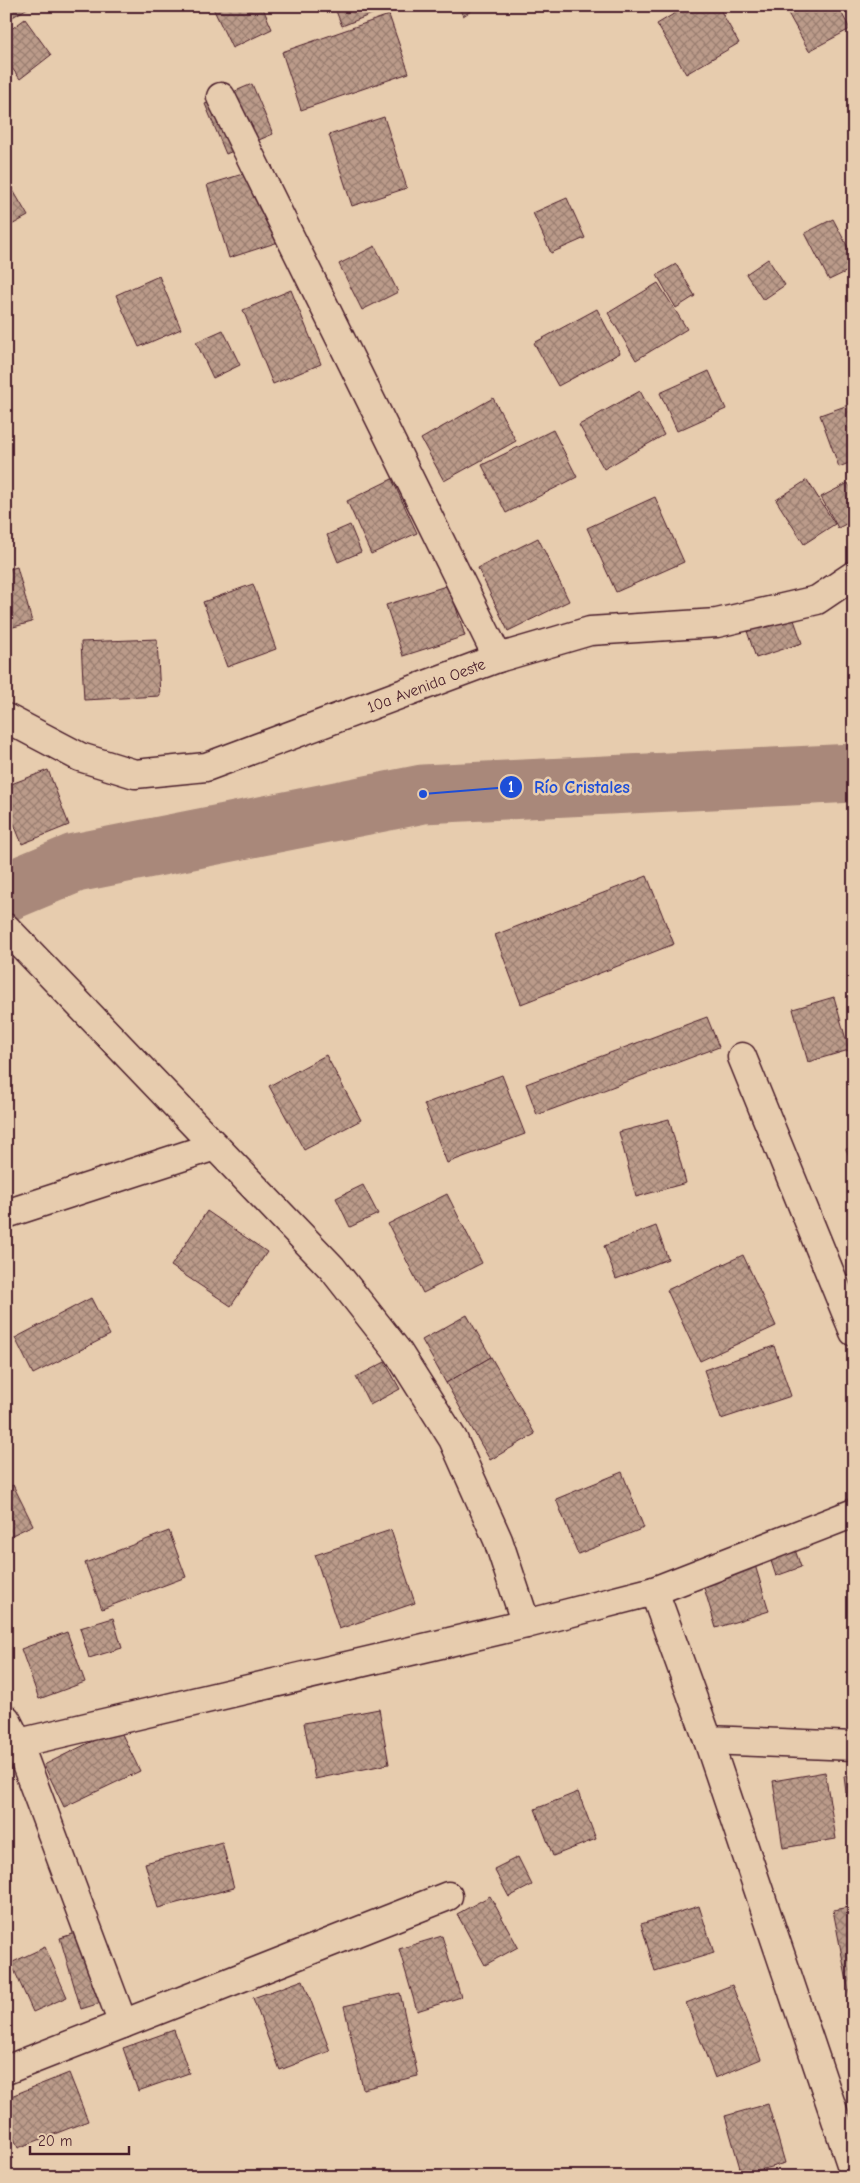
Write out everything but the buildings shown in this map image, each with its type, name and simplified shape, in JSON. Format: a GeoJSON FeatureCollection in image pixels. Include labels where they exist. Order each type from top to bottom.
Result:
{"type":"FeatureCollection","features":[{"type":"Feature","properties":{"kind":"street"},"geometry":{"type":"LineString","coordinates":[[221,97],[498,658]]}},
{"type":"Feature","properties":{"kind":"street","name":"10a Avenida Oeste"},"geometry":{"type":"LineString","coordinates":[[6,718],[80,757],[135,774],[206,767],[498,658],[590,631],[717,623],[817,600],[854,575]]}},
{"type":"Feature","properties":{"kind":"street"},"geometry":{"type":"LineString","coordinates":[[6,928],[332,1268],[398,1352],[453,1439],[498,1540],[526,1624]]}},
{"type":"Feature","properties":{"kind":"street"},"geometry":{"type":"LineString","coordinates":[[742,1057],[854,1332]]}},
{"type":"Feature","properties":{"kind":"street"},"geometry":{"type":"LineString","coordinates":[[6,1214],[216,1146]]}},
{"type":"Feature","properties":{"kind":"street"},"geometry":{"type":"LineString","coordinates":[[12,1745],[526,1624],[654,1591],[854,1513]]}},
{"type":"Feature","properties":{"kind":"street"},"geometry":{"type":"LineString","coordinates":[[654,1591],[708,1740],[854,2173]]}},
{"type":"Feature","properties":{"kind":"street"},"geometry":{"type":"LineString","coordinates":[[6,1719],[12,1745],[123,2024]]}},
{"type":"Feature","properties":{"kind":"street"},"geometry":{"type":"LineString","coordinates":[[708,1740],[854,1746]]}},
{"type":"Feature","properties":{"kind":"street"},"geometry":{"type":"LineString","coordinates":[[6,2070],[448,1896]]}},
{"type":"Feature","properties":{"kind":"waterway"},"geometry":{"type":"LineString","coordinates":[[6,892],[75,863],[423,794],[854,773]]}},
{"type":"Feature","properties":{"kind":"place","name":"Río Cristales"},"geometry":{"type":"Point","coordinates":[423,794]}}]}
